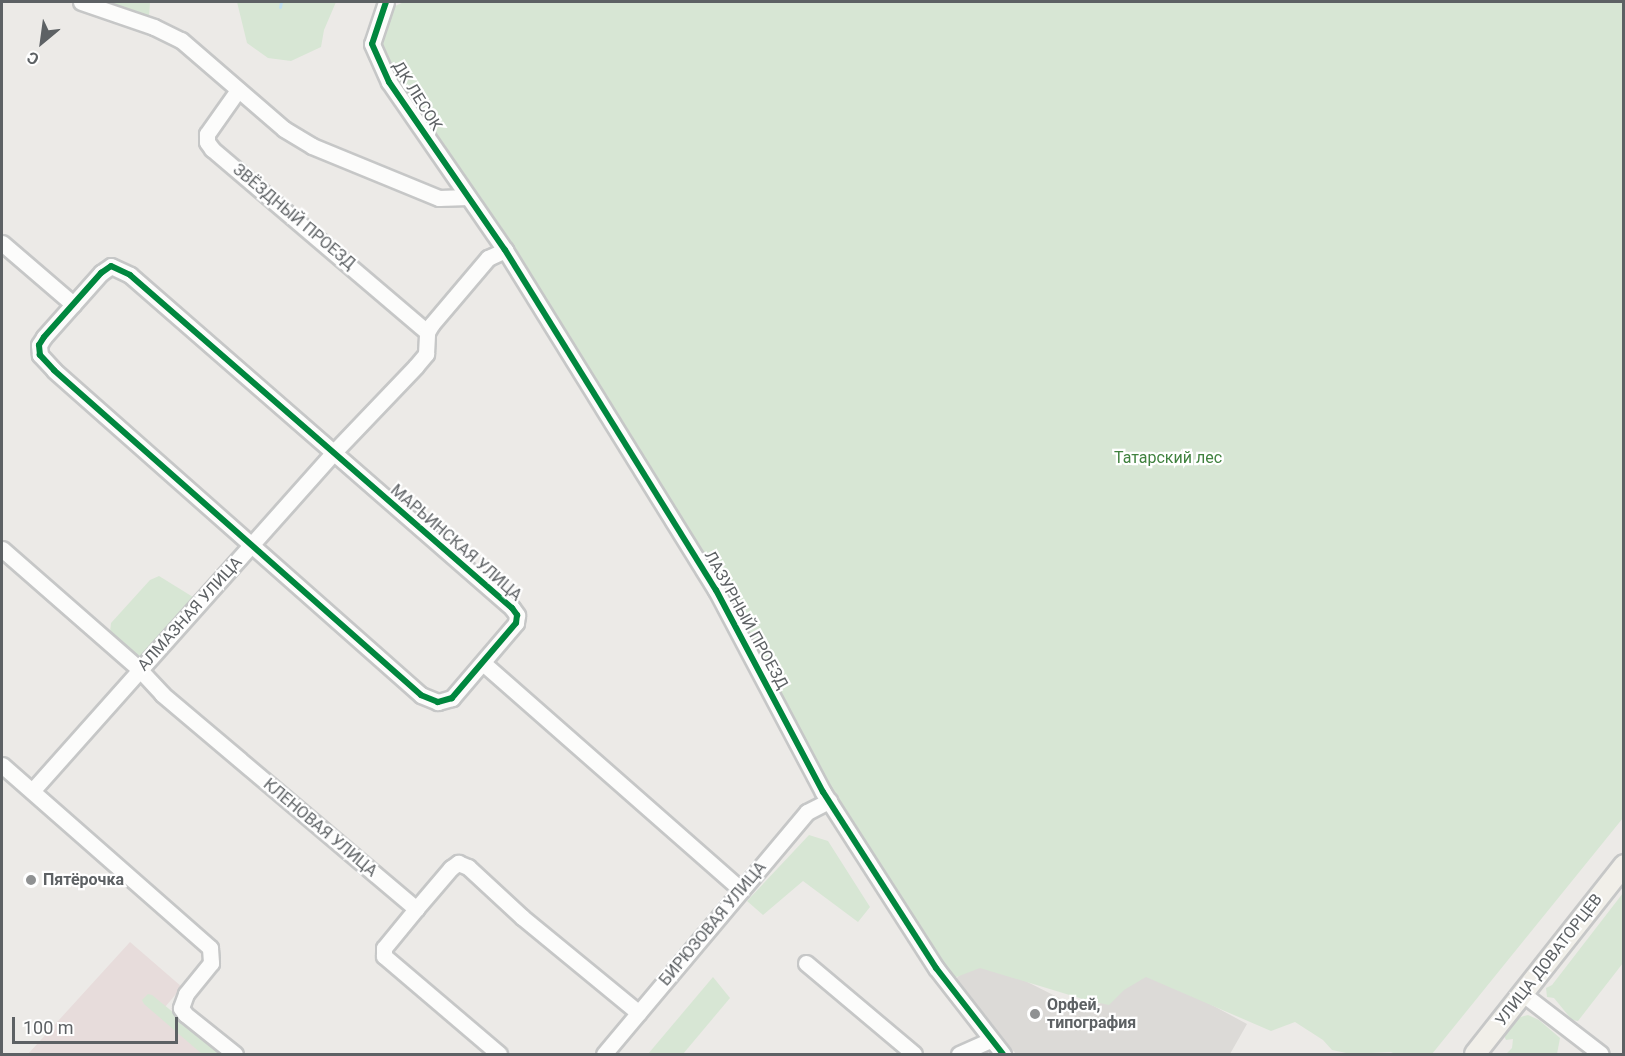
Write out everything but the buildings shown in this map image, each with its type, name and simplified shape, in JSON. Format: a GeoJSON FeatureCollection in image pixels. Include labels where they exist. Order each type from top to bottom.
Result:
{"type":"FeatureCollection","features":[{"type":"Feature","properties":{"kind":"main road","name":"УЛИЦА ДОВАТОРЦЕВ"},"geometry":{"type":"LineString","coordinates":[[1475,1054],[1623,865]]}},
{"type":"Feature","properties":{"kind":"street"},"geometry":{"type":"LineString","coordinates":[[81,2],[154,27],[182,40],[284,129],[312,146],[439,198],[468,197]]}},
{"type":"Feature","properties":{"kind":"street","name":"ДК ЛЕСОК"},"geometry":{"type":"LineString","coordinates":[[386,2],[372,44],[388,81],[468,197]]}},
{"type":"Feature","properties":{"kind":"street","name":"ЗВЁЗДНЫЙ ПРОЕЗД"},"geometry":{"type":"LineString","coordinates":[[238,90],[207,134],[207,142],[212,149],[428,332]]}},
{"type":"Feature","properties":{"kind":"street","name":"ЛАЗУРНЫЙ ПРОЕЗД"},"geometry":{"type":"LineString","coordinates":[[468,197],[505,250],[716,590],[829,801],[936,969],[1003,1054]]}},
{"type":"Feature","properties":{"kind":"street"},"geometry":{"type":"LineString","coordinates":[[2,243],[74,304]]}},
{"type":"Feature","properties":{"kind":"street","name":"АЛМАЗНАЯ УЛИЦА"},"geometry":{"type":"LineString","coordinates":[[32,791],[333,453],[426,354],[428,332],[488,258],[505,250]]}},
{"type":"Feature","properties":{"kind":"street","name":"МАРЬИНСКАЯ УЛИЦА"},"geometry":{"type":"LineString","coordinates":[[111,266],[120,269],[333,453],[512,608],[517,615],[516,623],[452,698],[438,702],[430,700],[54,370],[40,355],[39,345],[101,273],[111,266]]}},
{"type":"Feature","properties":{"kind":"street","name":"КЛЕНОВАЯ УЛИЦА"},"geometry":{"type":"LineString","coordinates":[[2,549],[140,670],[162,694],[416,909]]}},
{"type":"Feature","properties":{"kind":"street"},"geometry":{"type":"LineString","coordinates":[[483,663],[741,890]]}},
{"type":"Feature","properties":{"kind":"street"},"geometry":{"type":"LineString","coordinates":[[2,765],[210,948],[211,963],[186,994],[181,1008],[185,1014],[235,1054]]}},
{"type":"Feature","properties":{"kind":"street","name":"БИРЮЗОВАЯ УЛИЦА"},"geometry":{"type":"LineString","coordinates":[[604,1054],[807,812],[829,801]]}},
{"type":"Feature","properties":{"kind":"street"},"geometry":{"type":"LineString","coordinates":[[499,1054],[384,956],[384,948],[451,868],[458,863],[468,867],[522,917],[639,1013]]}},
{"type":"Feature","properties":{"kind":"street"},"geometry":{"type":"LineString","coordinates":[[806,963],[914,1054]]}},
{"type":"Feature","properties":{"kind":"street"},"geometry":{"type":"LineString","coordinates":[[1523,993],[1601,1054]]}},
{"type":"Feature","properties":{"kind":"street"},"geometry":{"type":"LineString","coordinates":[[958,1054],[991,1040]]}},
{"type":"Feature","properties":{"kind":"shaded area"},"geometry":{"type":"Polygon","coordinates":[[[130,942],[182,987],[165,1007],[224,1054],[28,1054],[130,942]]]}},
{"type":"Feature","properties":{"kind":"shaded area"},"geometry":{"type":"Polygon","coordinates":[[[980,958],[1087,1012],[1149,971],[1247,1024],[1230,1054],[1016,1054],[953,981],[980,958]]]}},
{"type":"Feature","properties":{"kind":"green space"},"geometry":{"type":"Polygon","coordinates":[[[99,2],[150,2],[149,17],[99,2]]]}},
{"type":"Feature","properties":{"kind":"green space"},"geometry":{"type":"Polygon","coordinates":[[[237,2],[336,2],[324,30],[321,47],[291,61],[268,58],[247,43],[237,2]]]}},
{"type":"Feature","properties":{"kind":"green space","name":"Татарский лес"},"geometry":{"type":"Polygon","coordinates":[[[404,2],[1623,2],[1623,818],[1432,1054],[1395,1054],[1391,1052],[1351,1054],[1332,1050],[1323,1040],[1295,1022],[1271,1031],[1146,977],[1124,990],[1109,1005],[980,968],[954,978],[942,967],[807,747],[487,207],[434,138],[383,58],[377,34],[393,7],[404,2]]]}},
{"type":"Feature","properties":{"kind":"green space"},"geometry":{"type":"Polygon","coordinates":[[[159,576],[193,597],[193,602],[142,657],[137,656],[110,632],[111,623],[150,580],[159,576]]]}},
{"type":"Feature","properties":{"kind":"green space"},"geometry":{"type":"Polygon","coordinates":[[[809,835],[828,841],[870,907],[858,922],[803,881],[763,915],[747,901],[809,835]]]}},
{"type":"Feature","properties":{"kind":"green space"},"geometry":{"type":"Polygon","coordinates":[[[1623,893],[1623,963],[1578,1021],[1572,1020],[1554,998],[1547,997],[1546,988],[1552,985],[1623,893]]]}},
{"type":"Feature","properties":{"kind":"green space"},"geometry":{"type":"Polygon","coordinates":[[[713,977],[730,998],[683,1054],[648,1054],[713,977]]]}},
{"type":"Feature","properties":{"kind":"green space"},"geometry":{"type":"Polygon","coordinates":[[[148,994],[224,1054],[202,1054],[144,1004],[142,1000],[148,994]]]}},
{"type":"Feature","properties":{"kind":"green space"},"geometry":{"type":"Polygon","coordinates":[[[1528,1015],[1539,1020],[1560,1038],[1557,1054],[1506,1054],[1512,1048],[1513,1039],[1506,1040],[1504,1036],[1517,1018],[1528,1015]]]}},
{"type":"Feature","properties":{"kind":"waterway"},"geometry":{"type":"LineString","coordinates":[[280,7],[281,2]]}},
{"type":"Feature","properties":{"kind":"cycle path"},"geometry":{"type":"LineString","coordinates":[[386,2],[372,44],[389,82],[505,250],[716,590],[823,792],[936,968],[1003,1054]]}},
{"type":"Feature","properties":{"kind":"cycle path"},"geometry":{"type":"LineString","coordinates":[[111,266],[130,275],[512,608],[517,615],[516,623],[452,698],[438,702],[421,695],[54,370],[40,355],[39,345],[44,337],[101,273],[111,266]]}},
{"type":"Feature","properties":{"kind":"place","name":"Пятёрочка"},"geometry":{"type":"Point","coordinates":[31,880]}},
{"type":"Feature","properties":{"kind":"place","name":"Орфей, типография"},"geometry":{"type":"Point","coordinates":[1035,1014]}}]}
